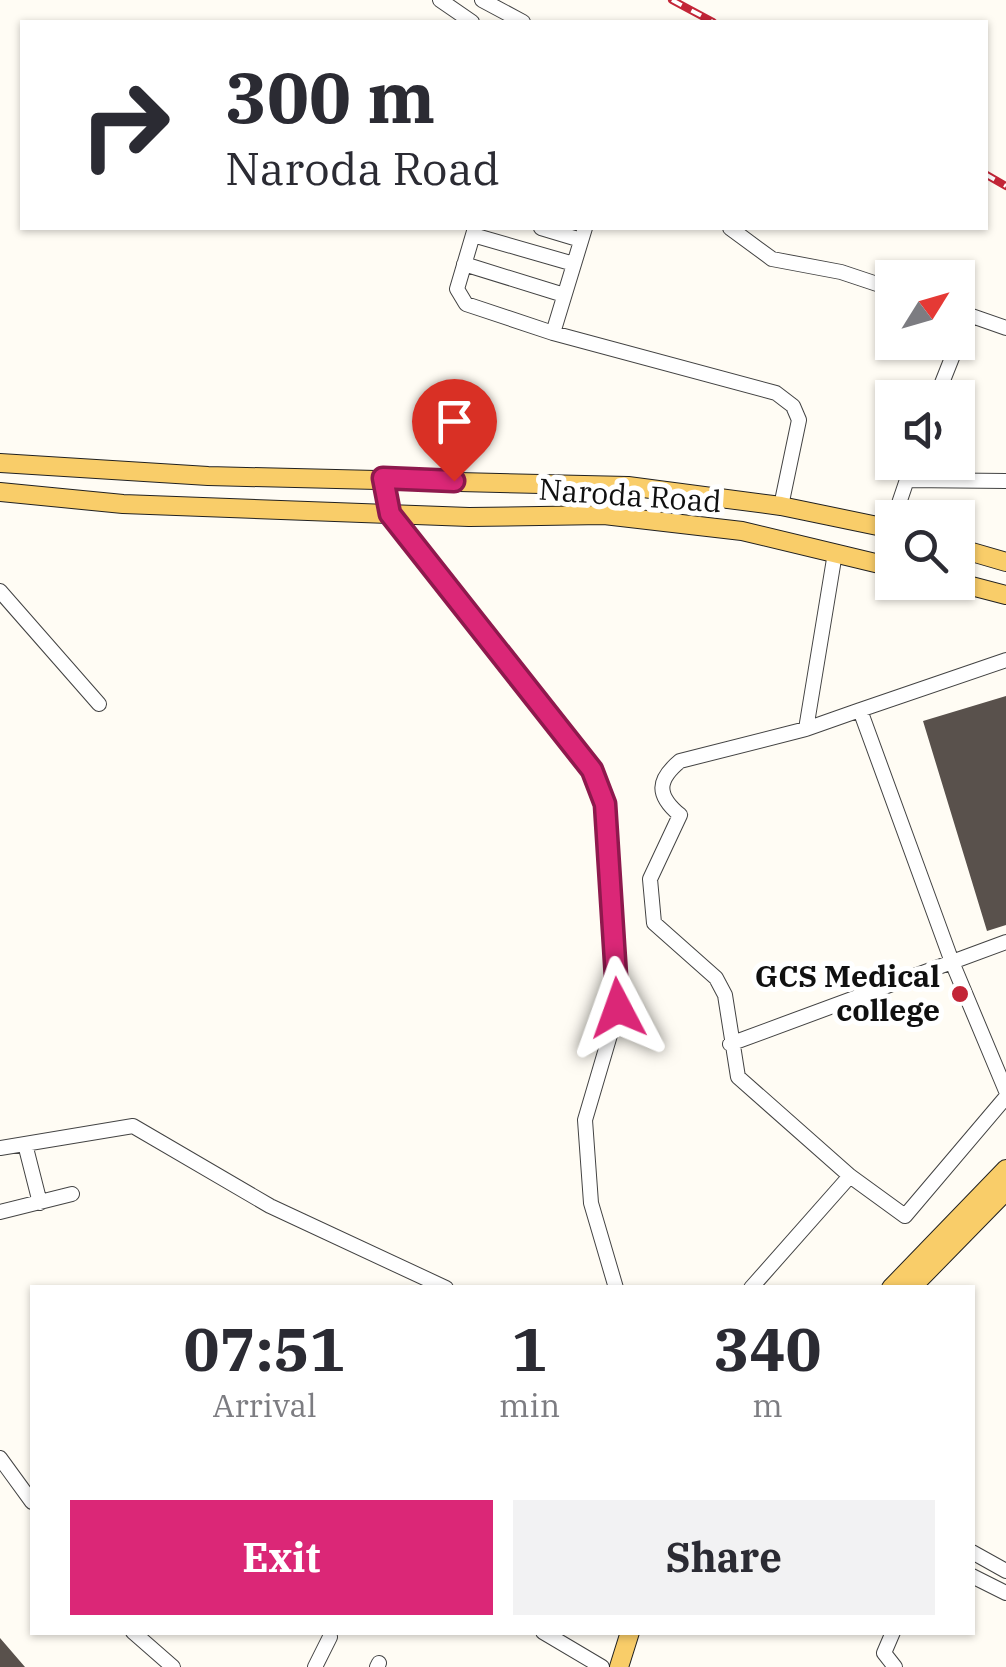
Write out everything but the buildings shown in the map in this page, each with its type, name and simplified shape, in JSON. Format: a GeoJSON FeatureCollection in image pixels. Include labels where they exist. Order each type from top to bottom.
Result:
{"type":"FeatureCollection","features":[{"type":"Feature","properties":{"kind":"main road","name":"Naroda Road"},"geometry":{"type":"LineString","coordinates":[[0,463],[208,476],[628,486],[781,506],[875,525]]}},
{"type":"Feature","properties":{"kind":"main road","name":"Naroda Road"},"geometry":{"type":"LineString","coordinates":[[0,492],[122,504],[390,514],[604,516],[742,532],[875,563]]}},
{"type":"Feature","properties":{"kind":"main road"},"geometry":{"type":"LineString","coordinates":[[975,553],[1006,562]]}},
{"type":"Feature","properties":{"kind":"main road"},"geometry":{"type":"LineString","coordinates":[[975,587],[1006,595]]}},
{"type":"Feature","properties":{"kind":"main road"},"geometry":{"type":"LineString","coordinates":[[894,1285],[1006,1169]]}},
{"type":"Feature","properties":{"kind":"main road"},"geometry":{"type":"LineString","coordinates":[[913,1285],[1006,1191]]}},
{"type":"Feature","properties":{"kind":"main road"},"geometry":{"type":"LineString","coordinates":[[618,1667],[629,1635]]}},
{"type":"Feature","properties":{"kind":"street"},"geometry":{"type":"LineString","coordinates":[[440,0],[469,20]]}},
{"type":"Feature","properties":{"kind":"street"},"geometry":{"type":"LineString","coordinates":[[482,0],[518,20]]}},
{"type":"Feature","properties":{"kind":"street"},"geometry":{"type":"LineString","coordinates":[[553,333],[583,234],[555,230]]}},
{"type":"Feature","properties":{"kind":"street"},"geometry":{"type":"LineString","coordinates":[[733,230],[772,259],[841,272],[875,283]]}},
{"type":"Feature","properties":{"kind":"street"},"geometry":{"type":"LineString","coordinates":[[574,264],[474,231],[457,289],[466,304],[553,333],[776,393],[792,406],[798,420],[781,506]]}},
{"type":"Feature","properties":{"kind":"street"},"geometry":{"type":"LineString","coordinates":[[464,264],[564,295]]}},
{"type":"Feature","properties":{"kind":"street"},"geometry":{"type":"LineString","coordinates":[[975,318],[1006,328]]}},
{"type":"Feature","properties":{"kind":"street"},"geometry":{"type":"LineString","coordinates":[[383,478],[390,514],[569,737],[592,770],[605,804],[618,1008],[585,1120],[591,1203],[615,1285]]}},
{"type":"Feature","properties":{"kind":"street"},"geometry":{"type":"LineString","coordinates":[[900,500],[907,480]]}},
{"type":"Feature","properties":{"kind":"street"},"geometry":{"type":"LineString","coordinates":[[975,480],[1006,480]]}},
{"type":"Feature","properties":{"kind":"street"},"geometry":{"type":"LineString","coordinates":[[806,728],[835,553]]}},
{"type":"Feature","properties":{"kind":"street"},"geometry":{"type":"LineString","coordinates":[[0,591],[99,704]]}},
{"type":"Feature","properties":{"kind":"street"},"geometry":{"type":"LineString","coordinates":[[860,710],[952,962],[1006,1094],[904,1216],[850,1176],[738,1077],[725,995],[716,978],[654,924],[650,879],[680,814],[663,797],[660,785],[680,761],[806,728],[1006,660]]}},
{"type":"Feature","properties":{"kind":"street"},"geometry":{"type":"LineString","coordinates":[[730,1044],[1006,942]]}},
{"type":"Feature","properties":{"kind":"street"},"geometry":{"type":"LineString","coordinates":[[11,1146],[133,1126],[270,1206],[440,1285]]}},
{"type":"Feature","properties":{"kind":"street"},"geometry":{"type":"LineString","coordinates":[[0,1132],[40,1204]]}},
{"type":"Feature","properties":{"kind":"street"},"geometry":{"type":"LineString","coordinates":[[754,1285],[850,1176]]}},
{"type":"Feature","properties":{"kind":"street"},"geometry":{"type":"LineString","coordinates":[[0,1212],[72,1194]]}},
{"type":"Feature","properties":{"kind":"street"},"geometry":{"type":"LineString","coordinates":[[0,1458],[30,1499]]}},
{"type":"Feature","properties":{"kind":"street"},"geometry":{"type":"LineString","coordinates":[[975,1553],[1004,1567],[991,1586]]}},
{"type":"Feature","properties":{"kind":"street"},"geometry":{"type":"LineString","coordinates":[[975,1578],[1006,1593]]}},
{"type":"Feature","properties":{"kind":"street"},"geometry":{"type":"LineString","coordinates":[[137,1635],[174,1667]]}},
{"type":"Feature","properties":{"kind":"street"},"geometry":{"type":"LineString","coordinates":[[548,1635],[602,1667]]}},
{"type":"Feature","properties":{"kind":"street"},"geometry":{"type":"LineString","coordinates":[[892,1635],[884,1653],[895,1667]]}},
{"type":"Feature","properties":{"kind":"street"},"geometry":{"type":"LineString","coordinates":[[315,1667],[330,1637]]}},
{"type":"Feature","properties":{"kind":"railway"},"geometry":{"type":"LineString","coordinates":[[672,0],[709,20]]}},
{"type":"Feature","properties":{"kind":"railway"},"geometry":{"type":"LineString","coordinates":[[988,176],[1006,186]]}},
{"type":"Feature","properties":{"kind":"place","name":"GCS Medical college"},"geometry":{"type":"Point","coordinates":[960,994]}},
{"type":"Feature","properties":{"kind":"route"},"geometry":{"type":"LineString","coordinates":[[454,481],[383,478],[390,514],[592,770],[605,804],[618,1008]]}}]}
